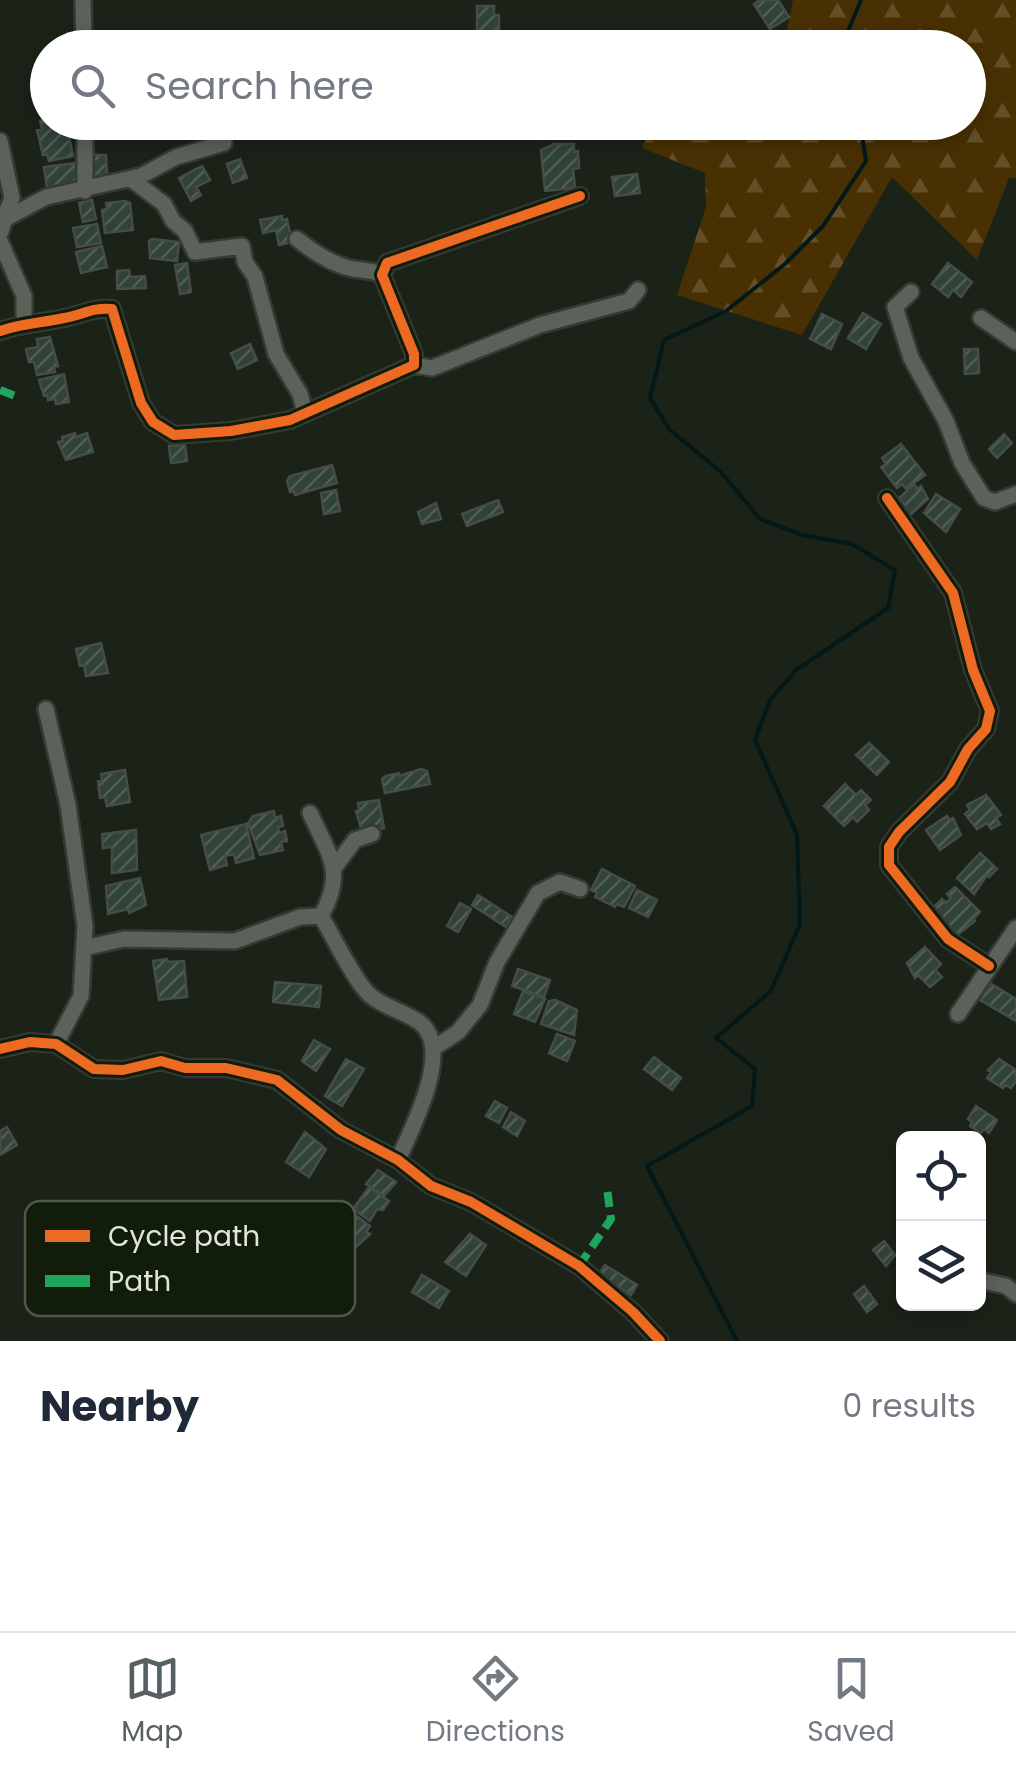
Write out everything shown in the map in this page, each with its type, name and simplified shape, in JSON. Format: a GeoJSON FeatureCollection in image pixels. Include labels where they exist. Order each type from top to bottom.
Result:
{"type":"FeatureCollection","features":[{"type":"Feature","properties":{"kind":"street"},"geometry":{"type":"LineString","coordinates":[[83,0],[84,30]]}},
{"type":"Feature","properties":{"kind":"street"},"geometry":{"type":"LineString","coordinates":[[85,140],[86,190]]}},
{"type":"Feature","properties":{"kind":"street"},"geometry":{"type":"LineString","coordinates":[[0,141],[12,198],[1,230],[24,296],[24,323]]}},
{"type":"Feature","properties":{"kind":"street"},"geometry":{"type":"LineString","coordinates":[[1,230],[46,197],[132,179],[176,158],[224,143]]}},
{"type":"Feature","properties":{"kind":"street"},"geometry":{"type":"LineString","coordinates":[[132,179],[164,204],[195,252],[242,246],[256,277],[276,354],[300,394],[305,413]]}},
{"type":"Feature","properties":{"kind":"street"},"geometry":{"type":"LineString","coordinates":[[382,274],[387,263],[580,196]]}},
{"type":"Feature","properties":{"kind":"street"},"geometry":{"type":"LineString","coordinates":[[296,239],[317,254],[349,268],[382,274],[414,354],[414,365]]}},
{"type":"Feature","properties":{"kind":"street"},"geometry":{"type":"LineString","coordinates":[[0,331],[24,323],[67,318],[96,307],[112,309],[141,403],[152,422],[174,435],[232,431],[290,420],[414,365],[432,368],[540,325],[629,301],[638,290]]}},
{"type":"Feature","properties":{"kind":"street"},"geometry":{"type":"LineString","coordinates":[[911,292],[895,308],[911,358],[946,421],[962,462],[984,498],[995,502],[1016,494]]}},
{"type":"Feature","properties":{"kind":"street"},"geometry":{"type":"LineString","coordinates":[[981,318],[1016,342]]}},
{"type":"Feature","properties":{"kind":"street"},"geometry":{"type":"LineString","coordinates":[[887,498],[954,593],[973,670],[990,711],[986,729],[968,750],[950,782],[899,832],[889,848],[889,864],[948,939],[989,966]]}},
{"type":"Feature","properties":{"kind":"street"},"geometry":{"type":"LineString","coordinates":[[46,709],[68,804],[84,926],[81,996],[56,1044]]}},
{"type":"Feature","properties":{"kind":"street"},"geometry":{"type":"LineString","coordinates":[[310,813],[334,868],[333,895],[321,916]]}},
{"type":"Feature","properties":{"kind":"street"},"geometry":{"type":"LineString","coordinates":[[334,868],[354,840],[372,834]]}},
{"type":"Feature","properties":{"kind":"street"},"geometry":{"type":"LineString","coordinates":[[434,1048],[458,1032],[480,1005],[497,962],[538,893],[560,882],[580,889]]}},
{"type":"Feature","properties":{"kind":"street"},"geometry":{"type":"LineString","coordinates":[[84,948],[124,939],[234,941],[300,917],[321,916]]}},
{"type":"Feature","properties":{"kind":"street"},"geometry":{"type":"LineString","coordinates":[[321,916],[366,992],[424,1025],[434,1048],[432,1071],[420,1110],[398,1160]]}},
{"type":"Feature","properties":{"kind":"street"},"geometry":{"type":"LineString","coordinates":[[958,1014],[1016,928]]}},
{"type":"Feature","properties":{"kind":"street"},"geometry":{"type":"LineString","coordinates":[[0,1050],[30,1042],[56,1044],[94,1068],[123,1070],[160,1061],[186,1068],[226,1068],[277,1080],[341,1130],[398,1160],[431,1186],[472,1202],[579,1266],[660,1341]]}},
{"type":"Feature","properties":{"kind":"street"},"geometry":{"type":"LineString","coordinates":[[986,1282],[1006,1286],[1016,1294]]}},
{"type":"Feature","properties":{"kind":"green space"},"geometry":{"type":"Polygon","coordinates":[[[793,0],[1016,0],[1016,178],[1009,178],[977,260],[892,177],[802,335],[677,295],[706,207],[705,173],[642,148],[646,140],[986,140],[986,30],[787,30],[793,0]]]}},
{"type":"Feature","properties":{"kind":"building"},"geometry":{"type":"Polygon","coordinates":[[[778,0],[789,17],[770,29],[754,4],[778,0]]]}},
{"type":"Feature","properties":{"kind":"building"},"geometry":{"type":"Polygon","coordinates":[[[477,6],[494,6],[494,15],[499,15],[499,30],[477,30],[477,6]]]}},
{"type":"Feature","properties":{"kind":"building"},"geometry":{"type":"Polygon","coordinates":[[[39,140],[70,140],[73,156],[49,161],[47,154],[43,155],[39,140]]]}},
{"type":"Feature","properties":{"kind":"building"},"geometry":{"type":"Polygon","coordinates":[[[554,144],[574,144],[574,152],[578,151],[579,168],[573,169],[575,188],[545,191],[541,150],[554,144]]]}},
{"type":"Feature","properties":{"kind":"building"},"geometry":{"type":"Polygon","coordinates":[[[91,155],[106,155],[107,175],[91,175],[91,155]]]}},
{"type":"Feature","properties":{"kind":"building"},"geometry":{"type":"Polygon","coordinates":[[[240,159],[247,178],[233,183],[227,164],[240,159]]]}},
{"type":"Feature","properties":{"kind":"building"},"geometry":{"type":"Polygon","coordinates":[[[76,163],[78,181],[47,188],[44,167],[76,163]]]}},
{"type":"Feature","properties":{"kind":"building"},"geometry":{"type":"Polygon","coordinates":[[[202,166],[210,180],[196,187],[201,195],[191,201],[179,178],[202,166]]]}},
{"type":"Feature","properties":{"kind":"building"},"geometry":{"type":"Polygon","coordinates":[[[637,174],[640,193],[615,196],[612,177],[637,174]]]}},
{"type":"Feature","properties":{"kind":"building"},"geometry":{"type":"Polygon","coordinates":[[[92,200],[96,219],[83,222],[79,203],[92,200]]]}},
{"type":"Feature","properties":{"kind":"building"},"geometry":{"type":"Polygon","coordinates":[[[106,203],[130,203],[133,230],[105,233],[102,210],[107,209],[106,203]]]}},
{"type":"Feature","properties":{"kind":"building"},"geometry":{"type":"Polygon","coordinates":[[[282,216],[282,220],[287,219],[292,242],[279,245],[276,230],[263,233],[260,220],[282,216]]]}},
{"type":"Feature","properties":{"kind":"building"},"geometry":{"type":"Polygon","coordinates":[[[97,224],[101,243],[77,247],[73,228],[97,224]]]}},
{"type":"Feature","properties":{"kind":"building"},"geometry":{"type":"Polygon","coordinates":[[[152,239],[179,242],[177,261],[150,258],[152,239]]]}},
{"type":"Feature","properties":{"kind":"building"},"geometry":{"type":"Polygon","coordinates":[[[102,246],[107,267],[81,273],[76,252],[102,246]]]}},
{"type":"Feature","properties":{"kind":"building"},"geometry":{"type":"Polygon","coordinates":[[[187,263],[191,292],[180,294],[175,265],[187,263]]]}},
{"type":"Feature","properties":{"kind":"building"},"geometry":{"type":"Polygon","coordinates":[[[948,263],[972,282],[961,297],[953,290],[948,297],[932,284],[948,263]]]}},
{"type":"Feature","properties":{"kind":"building"},"geometry":{"type":"Polygon","coordinates":[[[129,270],[130,277],[145,276],[146,288],[117,289],[117,271],[129,270]]]}},
{"type":"Feature","properties":{"kind":"building"},"geometry":{"type":"Polygon","coordinates":[[[863,313],[881,324],[866,349],[848,338],[863,313]]]}},
{"type":"Feature","properties":{"kind":"building"},"geometry":{"type":"Polygon","coordinates":[[[822,314],[842,324],[831,349],[810,339],[822,314]]]}},
{"type":"Feature","properties":{"kind":"building"},"geometry":{"type":"Polygon","coordinates":[[[50,337],[58,366],[54,367],[55,372],[37,375],[26,349],[38,347],[37,339],[50,337]]]}},
{"type":"Feature","properties":{"kind":"building"},"geometry":{"type":"Polygon","coordinates":[[[250,344],[257,360],[238,369],[231,353],[250,344]]]}},
{"type":"Feature","properties":{"kind":"building"},"geometry":{"type":"Polygon","coordinates":[[[964,349],[978,349],[979,373],[965,374],[964,349]]]}},
{"type":"Feature","properties":{"kind":"building"},"geometry":{"type":"Polygon","coordinates":[[[64,374],[69,402],[56,404],[55,399],[44,396],[39,380],[64,374]]]}},
{"type":"Feature","properties":{"kind":"building"},"geometry":{"type":"Polygon","coordinates":[[[75,433],[76,437],[87,433],[93,452],[66,460],[58,442],[75,433]]]}},
{"type":"Feature","properties":{"kind":"building"},"geometry":{"type":"Polygon","coordinates":[[[1004,434],[1012,443],[997,458],[989,449],[1004,434]]]}},
{"type":"Feature","properties":{"kind":"building"},"geometry":{"type":"Polygon","coordinates":[[[901,444],[925,475],[906,489],[902,484],[897,488],[881,467],[886,464],[882,458],[901,444]]]}},
{"type":"Feature","properties":{"kind":"building"},"geometry":{"type":"Polygon","coordinates":[[[185,445],[187,461],[171,463],[169,446],[185,445]]]}},
{"type":"Feature","properties":{"kind":"building"},"geometry":{"type":"Polygon","coordinates":[[[332,465],[337,483],[295,495],[290,492],[290,476],[332,465]]]}},
{"type":"Feature","properties":{"kind":"building"},"geometry":{"type":"Polygon","coordinates":[[[914,484],[918,489],[921,486],[928,499],[910,515],[899,498],[914,484]]]}},
{"type":"Feature","properties":{"kind":"building"},"geometry":{"type":"Polygon","coordinates":[[[336,490],[340,511],[324,514],[321,493],[336,490]]]}},
{"type":"Feature","properties":{"kind":"building"},"geometry":{"type":"Polygon","coordinates":[[[936,494],[960,509],[946,532],[924,513],[936,494]]]}},
{"type":"Feature","properties":{"kind":"building"},"geometry":{"type":"Polygon","coordinates":[[[498,500],[503,512],[467,526],[462,514],[498,500]]]}},
{"type":"Feature","properties":{"kind":"building"},"geometry":{"type":"Polygon","coordinates":[[[436,503],[441,519],[422,524],[418,512],[436,503]]]}},
{"type":"Feature","properties":{"kind":"building"},"geometry":{"type":"Polygon","coordinates":[[[101,643],[108,673],[86,676],[76,649],[101,643]]]}},
{"type":"Feature","properties":{"kind":"building"},"geometry":{"type":"Polygon","coordinates":[[[869,743],[889,762],[877,775],[856,755],[869,743]]]}},
{"type":"Feature","properties":{"kind":"building"},"geometry":{"type":"Polygon","coordinates":[[[125,770],[130,802],[107,806],[105,797],[100,798],[101,774],[125,770]]]}},
{"type":"Feature","properties":{"kind":"building"},"geometry":{"type":"Polygon","coordinates":[[[427,771],[430,784],[385,793],[382,779],[386,776],[427,771]]]}},
{"type":"Feature","properties":{"kind":"building"},"geometry":{"type":"Polygon","coordinates":[[[845,784],[856,795],[861,790],[871,800],[865,805],[869,810],[857,822],[853,817],[844,826],[824,806],[845,784]]]}},
{"type":"Feature","properties":{"kind":"building"},"geometry":{"type":"Polygon","coordinates":[[[986,795],[1001,815],[996,818],[1000,824],[991,829],[987,823],[977,829],[965,814],[970,810],[967,805],[986,795]]]}},
{"type":"Feature","properties":{"kind":"building"},"geometry":{"type":"Polygon","coordinates":[[[379,800],[384,828],[362,832],[356,811],[358,803],[379,800]]]}},
{"type":"Feature","properties":{"kind":"building"},"geometry":{"type":"Polygon","coordinates":[[[274,811],[275,818],[281,816],[283,826],[278,827],[279,833],[285,831],[287,841],[281,842],[283,850],[260,855],[248,823],[253,816],[274,811]]]}},
{"type":"Feature","properties":{"kind":"building"},"geometry":{"type":"Polygon","coordinates":[[[947,816],[953,818],[961,835],[940,850],[926,830],[947,816]]]}},
{"type":"Feature","properties":{"kind":"building"},"geometry":{"type":"Polygon","coordinates":[[[246,824],[254,858],[236,863],[234,854],[225,856],[227,865],[210,870],[201,835],[246,824]]]}},
{"type":"Feature","properties":{"kind":"building"},"geometry":{"type":"Polygon","coordinates":[[[136,830],[137,870],[112,873],[112,847],[103,848],[102,834],[136,830]]]}},
{"type":"Feature","properties":{"kind":"building"},"geometry":{"type":"Polygon","coordinates":[[[980,853],[997,869],[987,875],[974,894],[957,878],[980,853]]]}},
{"type":"Feature","properties":{"kind":"building"},"geometry":{"type":"Polygon","coordinates":[[[602,869],[635,886],[624,907],[595,897],[597,893],[591,890],[602,869]]]}},
{"type":"Feature","properties":{"kind":"building"},"geometry":{"type":"Polygon","coordinates":[[[140,878],[146,905],[129,913],[128,909],[108,914],[106,886],[140,878]]]}},
{"type":"Feature","properties":{"kind":"building"},"geometry":{"type":"Polygon","coordinates":[[[955,887],[980,912],[956,936],[930,911],[942,899],[946,903],[951,898],[947,894],[955,887]]]}},
{"type":"Feature","properties":{"kind":"building"},"geometry":{"type":"Polygon","coordinates":[[[637,890],[657,900],[648,917],[629,908],[637,890]]]}},
{"type":"Feature","properties":{"kind":"building"},"geometry":{"type":"Polygon","coordinates":[[[478,895],[512,917],[506,927],[472,905],[478,895]]]}},
{"type":"Feature","properties":{"kind":"building"},"geometry":{"type":"Polygon","coordinates":[[[460,903],[471,909],[458,932],[447,926],[460,903]]]}},
{"type":"Feature","properties":{"kind":"building"},"geometry":{"type":"Polygon","coordinates":[[[925,947],[941,964],[935,970],[942,977],[930,987],[918,975],[915,978],[907,963],[925,947]]]}},
{"type":"Feature","properties":{"kind":"building"},"geometry":{"type":"Polygon","coordinates":[[[153,961],[184,961],[187,997],[159,1000],[153,961]]]}},
{"type":"Feature","properties":{"kind":"building"},"geometry":{"type":"Polygon","coordinates":[[[518,969],[550,980],[544,997],[512,986],[518,969]]]}},
{"type":"Feature","properties":{"kind":"building"},"geometry":{"type":"Polygon","coordinates":[[[275,982],[321,986],[319,1007],[273,1002],[275,982]]]}},
{"type":"Feature","properties":{"kind":"building"},"geometry":{"type":"Polygon","coordinates":[[[990,983],[1016,999],[1016,1021],[980,1000],[990,983]]]}},
{"type":"Feature","properties":{"kind":"building"},"geometry":{"type":"Polygon","coordinates":[[[523,991],[545,999],[535,1022],[514,1014],[523,991]]]}},
{"type":"Feature","properties":{"kind":"building"},"geometry":{"type":"Polygon","coordinates":[[[549,1001],[577,1010],[574,1035],[541,1024],[549,1001]]]}},
{"type":"Feature","properties":{"kind":"building"},"geometry":{"type":"Polygon","coordinates":[[[557,1034],[575,1041],[567,1061],[549,1053],[557,1034]]]}},
{"type":"Feature","properties":{"kind":"building"},"geometry":{"type":"Polygon","coordinates":[[[314,1040],[330,1049],[316,1071],[302,1061],[314,1040]]]}},
{"type":"Feature","properties":{"kind":"building"},"geometry":{"type":"Polygon","coordinates":[[[654,1057],[681,1078],[672,1090],[644,1069],[654,1057]]]}},
{"type":"Feature","properties":{"kind":"building"},"geometry":{"type":"Polygon","coordinates":[[[346,1059],[364,1069],[342,1106],[325,1096],[346,1059]]]}},
{"type":"Feature","properties":{"kind":"building"},"geometry":{"type":"Polygon","coordinates":[[[999,1059],[1016,1070],[1011,1088],[1003,1088],[987,1078],[991,1072],[988,1070],[999,1059]]]}},
{"type":"Feature","properties":{"kind":"building"},"geometry":{"type":"Polygon","coordinates":[[[495,1101],[507,1108],[499,1123],[486,1116],[495,1101]]]}},
{"type":"Feature","properties":{"kind":"building"},"geometry":{"type":"Polygon","coordinates":[[[976,1106],[997,1120],[989,1133],[970,1126],[972,1122],[968,1119],[976,1106]]]}},
{"type":"Feature","properties":{"kind":"building"},"geometry":{"type":"Polygon","coordinates":[[[511,1112],[525,1121],[517,1136],[503,1127],[511,1112]]]}},
{"type":"Feature","properties":{"kind":"building"},"geometry":{"type":"Polygon","coordinates":[[[7,1127],[17,1145],[0,1155],[0,1131],[7,1127]]]}},
{"type":"Feature","properties":{"kind":"building"},"geometry":{"type":"Polygon","coordinates":[[[305,1132],[326,1149],[309,1177],[286,1162],[305,1132]]]}},
{"type":"Feature","properties":{"kind":"building"},"geometry":{"type":"Polygon","coordinates":[[[378,1170],[396,1182],[384,1196],[366,1184],[378,1170]]]}},
{"type":"Feature","properties":{"kind":"building"},"geometry":{"type":"Polygon","coordinates":[[[369,1187],[389,1201],[383,1210],[377,1209],[370,1221],[355,1206],[369,1187]]]}},
{"type":"Feature","properties":{"kind":"building"},"geometry":{"type":"Polygon","coordinates":[[[355,1215],[370,1226],[366,1232],[370,1234],[356,1247],[355,1215]]]}},
{"type":"Feature","properties":{"kind":"building"},"geometry":{"type":"Polygon","coordinates":[[[470,1234],[486,1245],[466,1276],[445,1262],[470,1234]]]}},
{"type":"Feature","properties":{"kind":"building"},"geometry":{"type":"Polygon","coordinates":[[[884,1241],[895,1255],[886,1266],[873,1250],[884,1241]]]}},
{"type":"Feature","properties":{"kind":"building"},"geometry":{"type":"Polygon","coordinates":[[[605,1265],[637,1285],[631,1295],[599,1274],[605,1265]]]}},
{"type":"Feature","properties":{"kind":"building"},"geometry":{"type":"Polygon","coordinates":[[[422,1275],[449,1291],[439,1308],[412,1292],[422,1275]]]}},
{"type":"Feature","properties":{"kind":"building"},"geometry":{"type":"Polygon","coordinates":[[[864,1286],[877,1304],[867,1312],[854,1294],[864,1286]]]}},
{"type":"Feature","properties":{"kind":"waterway"},"geometry":{"type":"LineString","coordinates":[[848,30],[861,0]]}},
{"type":"Feature","properties":{"kind":"waterway"},"geometry":{"type":"LineString","coordinates":[[737,1341],[647,1166],[752,1106],[755,1069],[716,1038],[771,991],[800,924],[797,835],[755,740],[770,700],[796,670],[888,608],[895,570],[852,544],[802,535],[760,519],[721,472],[669,429],[650,398],[664,340],[726,311],[785,264],[823,226],[866,161],[863,140]]}},
{"type":"Feature","properties":{"kind":"marked path"},"geometry":{"type":"LineString","coordinates":[[0,390],[15,396]]}},
{"type":"Feature","properties":{"kind":"marked path"},"geometry":{"type":"LineString","coordinates":[[579,1266],[611,1219],[607,1188]]}},
{"type":"Feature","properties":{"kind":"cycle path"},"geometry":{"type":"LineString","coordinates":[[0,331],[112,309],[141,403],[153,422],[174,435],[231,431],[290,420],[414,365],[414,354],[382,275],[387,263],[580,196]]}},
{"type":"Feature","properties":{"kind":"cycle path"},"geometry":{"type":"LineString","coordinates":[[887,498],[953,593],[973,670],[990,711],[986,729],[968,749],[950,782],[889,847],[889,865],[948,939],[989,966]]}},
{"type":"Feature","properties":{"kind":"cycle path"},"geometry":{"type":"LineString","coordinates":[[0,1049],[30,1042],[56,1044],[94,1069],[123,1070],[161,1061],[185,1068],[226,1068],[277,1080],[341,1130],[398,1160],[431,1186],[471,1202],[579,1266],[660,1341]]}}]}
